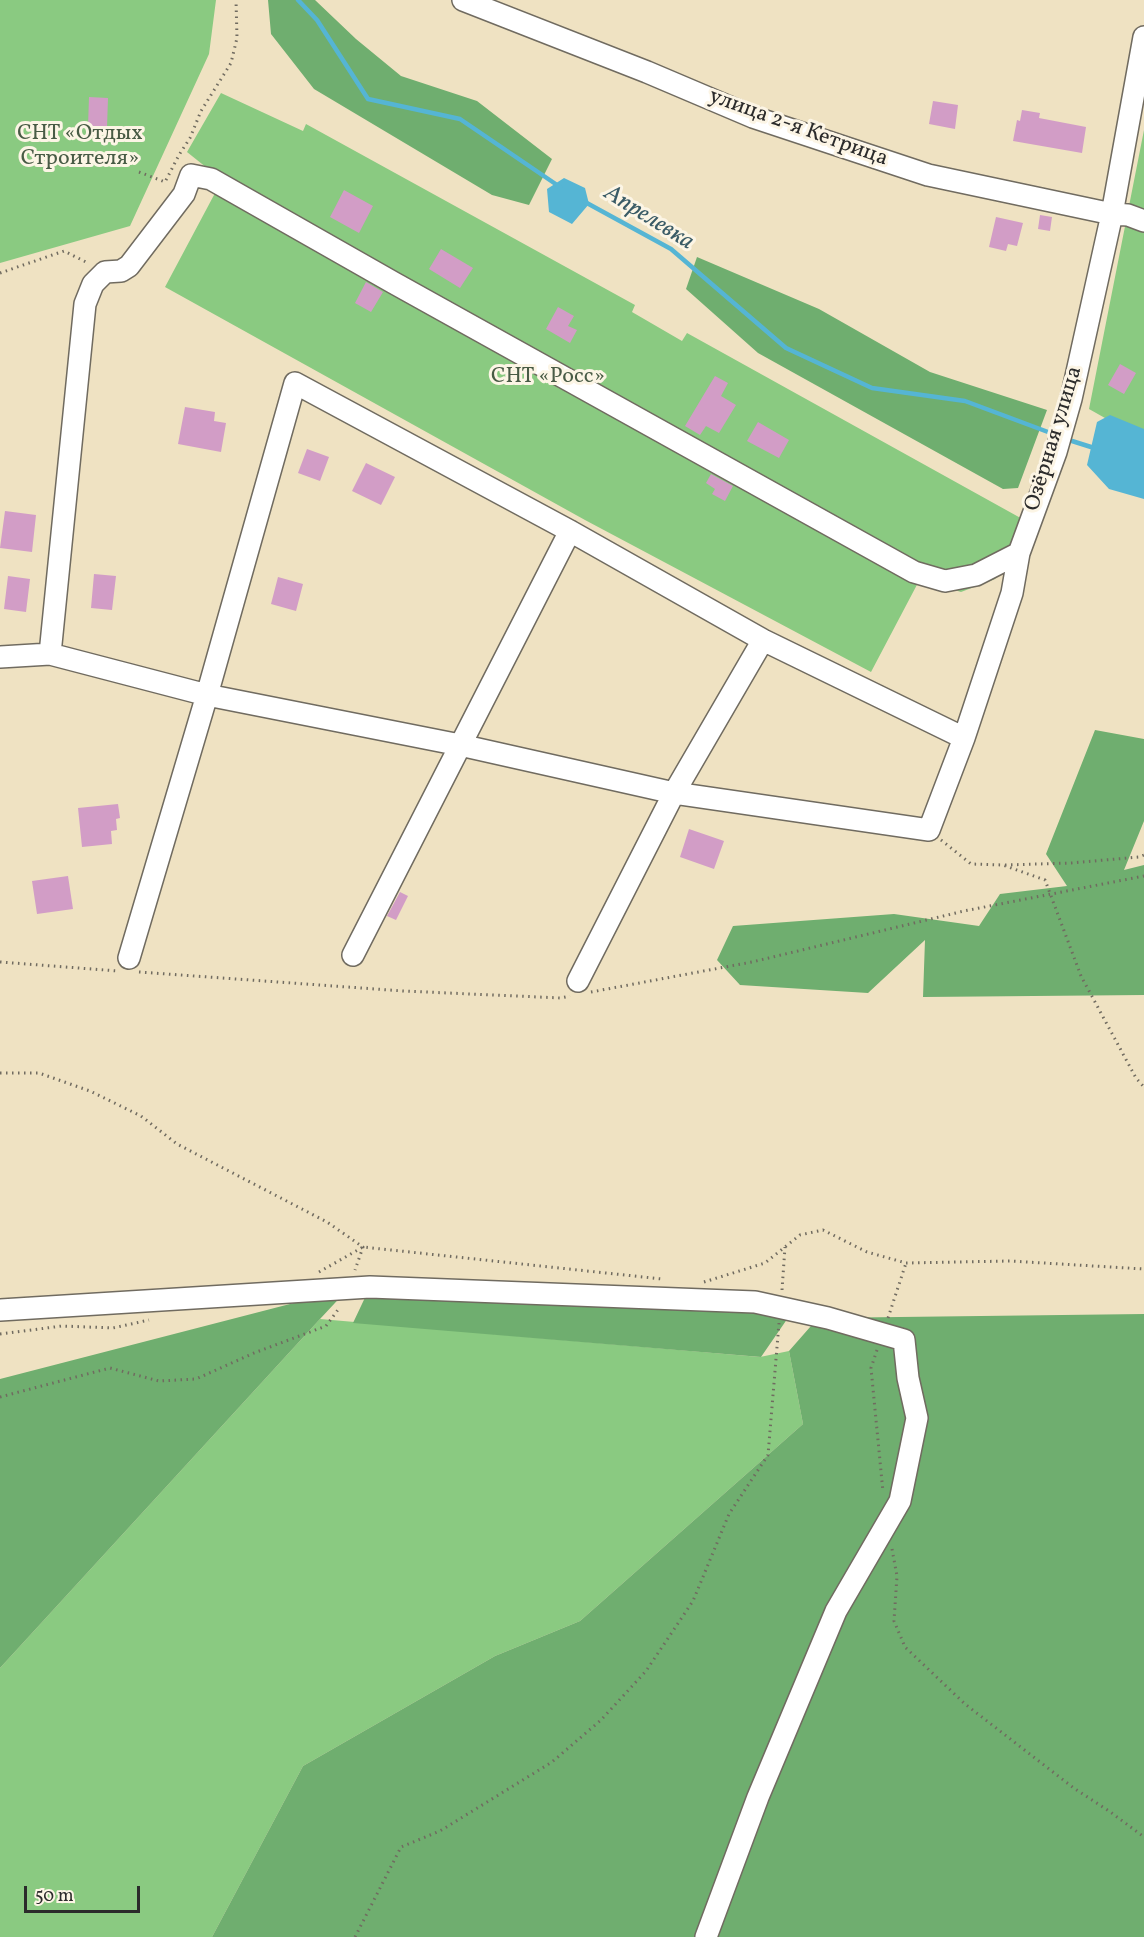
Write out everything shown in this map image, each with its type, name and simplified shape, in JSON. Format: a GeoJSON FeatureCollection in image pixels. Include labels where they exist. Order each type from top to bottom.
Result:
{"type":"FeatureCollection","features":[{"type":"Feature","properties":{"kind":"street","name":"улица 2-я Кетрица"},"geometry":{"type":"LineString","coordinates":[[463,0],[648,72],[753,117],[928,175],[1144,221]]}},
{"type":"Feature","properties":{"kind":"street","name":"Озёрная улица"},"geometry":{"type":"LineString","coordinates":[[929,830],[964,738],[1012,593],[1018,553],[1056,452],[1071,399],[1112,214],[1144,37]]}},
{"type":"Feature","properties":{"kind":"street"},"geometry":{"type":"LineString","coordinates":[[50,654],[85,304],[93,284],[105,272],[121,271],[129,266],[184,194],[191,175],[211,179],[914,572],[945,581],[976,575],[1018,553]]}},
{"type":"Feature","properties":{"kind":"street"},"geometry":{"type":"LineString","coordinates":[[129,958],[207,695],[295,383],[570,531],[764,640],[964,738]]}},
{"type":"Feature","properties":{"kind":"street"},"geometry":{"type":"LineString","coordinates":[[353,955],[570,531]]}},
{"type":"Feature","properties":{"kind":"street"},"geometry":{"type":"LineString","coordinates":[[578,981],[674,793],[764,640]]}},
{"type":"Feature","properties":{"kind":"street"},"geometry":{"type":"LineString","coordinates":[[0,657],[50,654],[207,695],[460,745],[674,793],[929,830]]}},
{"type":"Feature","properties":{"kind":"street"},"geometry":{"type":"LineString","coordinates":[[0,1310],[370,1287],[755,1302],[828,1318],[904,1340],[908,1378],[917,1418],[900,1501],[836,1611],[758,1797],[706,1937]]}},
{"type":"Feature","properties":{"kind":"path"},"geometry":{"type":"LineString","coordinates":[[139,172],[165,182],[190,138],[201,111],[231,63],[237,38],[236,0]]}},
{"type":"Feature","properties":{"kind":"path"},"geometry":{"type":"LineString","coordinates":[[0,273],[64,251],[105,272]]}},
{"type":"Feature","properties":{"kind":"path"},"geometry":{"type":"LineString","coordinates":[[929,830],[970,864],[1071,863],[1144,855]]}},
{"type":"Feature","properties":{"kind":"path"},"geometry":{"type":"LineString","coordinates":[[1003,865],[1045,880],[1081,976],[1136,1078],[1144,1087]]}},
{"type":"Feature","properties":{"kind":"path"},"geometry":{"type":"LineString","coordinates":[[0,1073],[39,1073],[90,1091],[141,1116],[177,1144],[327,1222],[363,1247],[665,1279]]}},
{"type":"Feature","properties":{"kind":"path"},"geometry":{"type":"LineString","coordinates":[[700,1283],[765,1263],[800,1235],[823,1230],[867,1252],[906,1263],[1010,1261],[1144,1269]]}},
{"type":"Feature","properties":{"kind":"path"},"geometry":{"type":"LineString","coordinates":[[318,1273],[363,1247]]}},
{"type":"Feature","properties":{"kind":"path"},"geometry":{"type":"LineString","coordinates":[[0,1397],[110,1368],[159,1381],[196,1379],[254,1353],[326,1326],[344,1302],[363,1247]]}},
{"type":"Feature","properties":{"kind":"path"},"geometry":{"type":"LineString","coordinates":[[355,1937],[400,1847],[440,1831],[552,1762],[601,1720],[646,1671],[693,1601],[729,1514],[768,1455],[785,1247]]}},
{"type":"Feature","properties":{"kind":"path"},"geometry":{"type":"LineString","coordinates":[[906,1263],[872,1368],[879,1459],[887,1523],[897,1576],[894,1621],[905,1647],[965,1704],[1075,1789],[1109,1810],[1144,1837]]}},
{"type":"Feature","properties":{"kind":"path"},"geometry":{"type":"LineString","coordinates":[[0,1334],[62,1326],[113,1328],[159,1318]]}},
{"type":"Feature","properties":{"kind":"green space","name":"СНТ «Отдых Строителя»"},"geometry":{"type":"Polygon","coordinates":[[[0,0],[216,0],[209,54],[130,226],[0,263],[0,0]]]}},
{"type":"Feature","properties":{"kind":"green space"},"geometry":{"type":"Polygon","coordinates":[[[268,0],[315,0],[356,39],[401,76],[477,101],[552,159],[529,205],[492,195],[314,89],[271,34],[268,0]]]}},
{"type":"Feature","properties":{"kind":"green space","name":"СНТ «Росс»"},"geometry":{"type":"Polygon","coordinates":[[[221,93],[303,131],[306,124],[635,305],[632,312],[682,341],[687,333],[1035,526],[995,579],[961,592],[920,579],[871,672],[585,520],[165,287],[222,180],[187,152],[221,93]]]}},
{"type":"Feature","properties":{"kind":"green space"},"geometry":{"type":"Polygon","coordinates":[[[1144,130],[1144,440],[1089,409],[1144,130]]]}},
{"type":"Feature","properties":{"kind":"green space"},"geometry":{"type":"Polygon","coordinates":[[[697,257],[819,309],[930,372],[1047,410],[1018,488],[1003,489],[758,353],[686,289],[697,257]]]}},
{"type":"Feature","properties":{"kind":"green space"},"geometry":{"type":"Polygon","coordinates":[[[1095,730],[1144,739],[1144,821],[1124,870],[1144,865],[1144,995],[923,997],[925,940],[868,993],[740,985],[717,960],[733,926],[894,914],[979,926],[1000,894],[1067,886],[1046,854],[1095,730]]]}},
{"type":"Feature","properties":{"kind":"green space"},"geometry":{"type":"Polygon","coordinates":[[[370,1287],[792,1312],[761,1357],[353,1323],[370,1287]]]}},
{"type":"Feature","properties":{"kind":"green space"},"geometry":{"type":"Polygon","coordinates":[[[348,1289],[320,1319],[0,1668],[0,1379],[348,1289]]]}},
{"type":"Feature","properties":{"kind":"green space"},"geometry":{"type":"Polygon","coordinates":[[[1144,1314],[1144,1937],[212,1937],[303,1766],[495,1656],[580,1621],[803,1424],[789,1351],[818,1318],[1144,1314]]]}},
{"type":"Feature","properties":{"kind":"green space"},"geometry":{"type":"Polygon","coordinates":[[[320,1319],[760,1357],[789,1351],[803,1424],[580,1621],[495,1656],[303,1766],[212,1937],[0,1937],[0,1668],[320,1319]]]}},
{"type":"Feature","properties":{"kind":"water"},"geometry":{"type":"Polygon","coordinates":[[[564,178],[585,188],[589,204],[572,224],[549,212],[547,189],[564,178]]]}},
{"type":"Feature","properties":{"kind":"water"},"geometry":{"type":"Polygon","coordinates":[[[1110,415],[1144,429],[1144,499],[1109,489],[1087,465],[1097,422],[1110,415]]]}},
{"type":"Feature","properties":{"kind":"building"},"geometry":{"type":"Polygon","coordinates":[[[89,97],[108,98],[107,128],[88,127],[89,97]]]}},
{"type":"Feature","properties":{"kind":"building"},"geometry":{"type":"Polygon","coordinates":[[[933,101],[958,105],[955,129],[929,124],[933,101]]]}},
{"type":"Feature","properties":{"kind":"building"},"geometry":{"type":"Polygon","coordinates":[[[1022,110],[1040,113],[1039,118],[1086,127],[1082,153],[1013,141],[1017,120],[1020,121],[1022,110]]]}},
{"type":"Feature","properties":{"kind":"building"},"geometry":{"type":"Polygon","coordinates":[[[344,190],[373,206],[359,233],[330,217],[344,190]]]}},
{"type":"Feature","properties":{"kind":"building"},"geometry":{"type":"Polygon","coordinates":[[[1040,215],[1052,217],[1050,231],[1038,229],[1040,215]]]}},
{"type":"Feature","properties":{"kind":"building"},"geometry":{"type":"Polygon","coordinates":[[[996,217],[1023,223],[1017,246],[1008,244],[1006,251],[989,247],[996,217]]]}},
{"type":"Feature","properties":{"kind":"building"},"geometry":{"type":"Polygon","coordinates":[[[441,249],[473,268],[460,288],[429,269],[441,249]]]}},
{"type":"Feature","properties":{"kind":"building"},"geometry":{"type":"Polygon","coordinates":[[[366,282],[383,292],[371,312],[355,303],[366,282]]]}},
{"type":"Feature","properties":{"kind":"building"},"geometry":{"type":"Polygon","coordinates":[[[558,307],[574,316],[568,326],[577,330],[570,343],[546,329],[558,307]]]}},
{"type":"Feature","properties":{"kind":"building"},"geometry":{"type":"Polygon","coordinates":[[[1120,364],[1136,373],[1124,394],[1108,385],[1120,364]]]}},
{"type":"Feature","properties":{"kind":"building"},"geometry":{"type":"Polygon","coordinates":[[[715,376],[728,383],[721,396],[736,405],[719,433],[706,426],[700,435],[685,426],[715,376]]]}},
{"type":"Feature","properties":{"kind":"building"},"geometry":{"type":"Polygon","coordinates":[[[185,407],[215,412],[214,421],[226,423],[221,452],[178,444],[185,407]]]}},
{"type":"Feature","properties":{"kind":"building"},"geometry":{"type":"Polygon","coordinates":[[[758,422],[789,440],[779,458],[747,441],[758,422]]]}},
{"type":"Feature","properties":{"kind":"building"},"geometry":{"type":"Polygon","coordinates":[[[307,449],[329,457],[320,481],[298,473],[307,449]]]}},
{"type":"Feature","properties":{"kind":"building"},"geometry":{"type":"Polygon","coordinates":[[[366,463],[395,477],[381,505],[352,491],[366,463]]]}},
{"type":"Feature","properties":{"kind":"building"},"geometry":{"type":"Polygon","coordinates":[[[711,474],[733,486],[725,501],[712,494],[715,489],[706,483],[711,474]]]}},
{"type":"Feature","properties":{"kind":"building"},"geometry":{"type":"Polygon","coordinates":[[[5,511],[36,515],[32,552],[0,548],[5,511]]]}},
{"type":"Feature","properties":{"kind":"building"},"geometry":{"type":"Polygon","coordinates":[[[94,574],[116,576],[112,610],[91,608],[94,574]]]}},
{"type":"Feature","properties":{"kind":"building"},"geometry":{"type":"Polygon","coordinates":[[[8,576],[30,579],[26,612],[4,609],[8,576]]]}},
{"type":"Feature","properties":{"kind":"building"},"geometry":{"type":"Polygon","coordinates":[[[278,577],[303,584],[296,611],[271,604],[278,577]]]}},
{"type":"Feature","properties":{"kind":"building"},"geometry":{"type":"Polygon","coordinates":[[[118,804],[120,818],[116,819],[117,830],[111,831],[112,844],[82,847],[78,808],[118,804]]]}},
{"type":"Feature","properties":{"kind":"building"},"geometry":{"type":"Polygon","coordinates":[[[689,829],[724,841],[714,869],[680,857],[689,829]]]}},
{"type":"Feature","properties":{"kind":"building"},"geometry":{"type":"Polygon","coordinates":[[[68,876],[73,909],[37,914],[32,881],[68,876]]]}},
{"type":"Feature","properties":{"kind":"building"},"geometry":{"type":"Polygon","coordinates":[[[400,892],[408,896],[396,920],[387,916],[400,892]]]}},
{"type":"Feature","properties":{"kind":"waterway","name":"Апрелевка"},"geometry":{"type":"LineString","coordinates":[[298,0],[317,20],[368,99],[460,119],[560,187]]}},
{"type":"Feature","properties":{"kind":"waterway","name":"Апрелевка"},"geometry":{"type":"LineString","coordinates":[[585,202],[671,249],[786,348],[872,388],[965,401],[1048,432]]}},
{"type":"Feature","properties":{"kind":"waterway"},"geometry":{"type":"LineString","coordinates":[[1072,441],[1091,447]]}}]}
